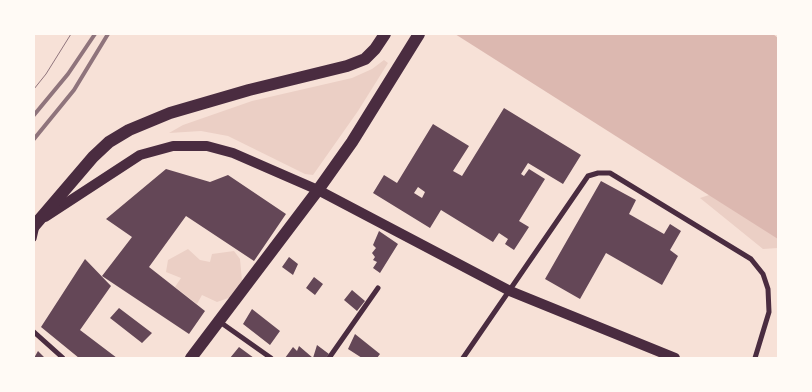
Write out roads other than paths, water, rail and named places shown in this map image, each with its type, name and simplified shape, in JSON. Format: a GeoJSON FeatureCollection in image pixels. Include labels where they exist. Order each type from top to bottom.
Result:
{"type":"FeatureCollection","features":[{"type":"Feature","properties":{"kind":"highway"},"geometry":{"type":"LineString","coordinates":[[36,224],[93,157],[109,142],[129,130],[147,121],[179,110],[348,66],[365,59],[375,50],[385,34]]}},
{"type":"Feature","properties":{"kind":"highway"},"geometry":{"type":"LineString","coordinates":[[191,358],[352,142],[416,39]]}},
{"type":"Feature","properties":{"kind":"main road"},"geometry":{"type":"LineString","coordinates":[[36,224],[140,155],[173,146],[207,146],[233,153],[318,190],[510,291],[676,358]]}},
{"type":"Feature","properties":{"kind":"street"},"geometry":{"type":"LineString","coordinates":[[464,358],[588,176],[598,173],[610,173],[751,259],[763,274],[768,289],[769,304],[765,328],[755,358]]}},
{"type":"Feature","properties":{"kind":"street"},"geometry":{"type":"LineString","coordinates":[[34,239],[36,224]]}},
{"type":"Feature","properties":{"kind":"street"},"geometry":{"type":"LineString","coordinates":[[330,358],[378,288]]}},
{"type":"Feature","properties":{"kind":"street"},"geometry":{"type":"LineString","coordinates":[[219,322],[270,358]]}},
{"type":"Feature","properties":{"kind":"street"},"geometry":{"type":"LineString","coordinates":[[34,332],[63,358]]}},
{"type":"Feature","properties":{"kind":"tram line"},"geometry":{"type":"LineString","coordinates":[[34,89],[46,74],[71,34]]}},
{"type":"Feature","properties":{"kind":"railway"},"geometry":{"type":"LineString","coordinates":[[34,115],[68,74],[95,34]]}},
{"type":"Feature","properties":{"kind":"railway"},"geometry":{"type":"LineString","coordinates":[[34,139],[74,90],[108,34]]}}]}
